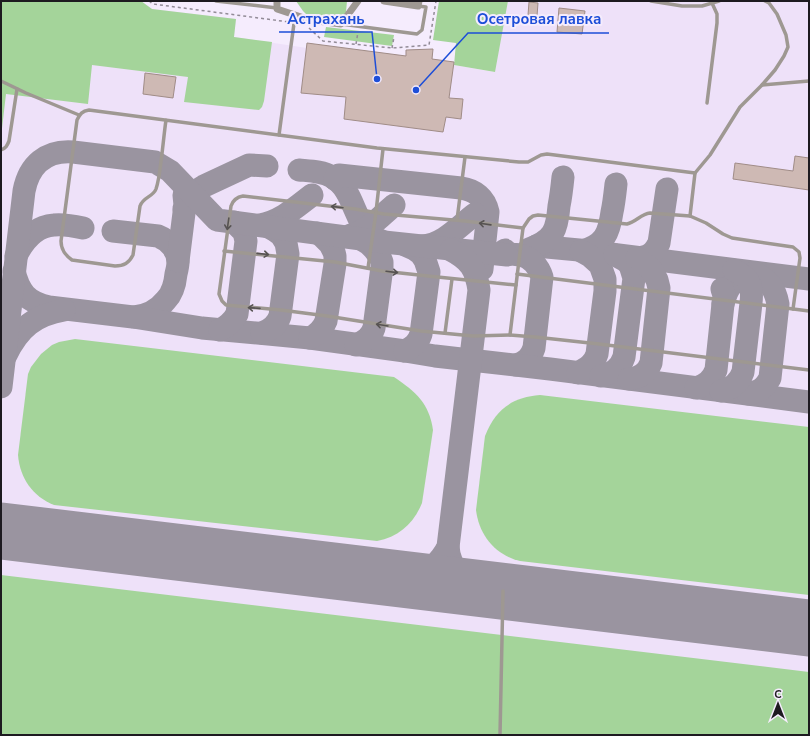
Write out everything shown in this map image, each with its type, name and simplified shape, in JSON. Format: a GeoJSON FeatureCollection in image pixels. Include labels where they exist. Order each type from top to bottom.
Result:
{"type":"FeatureCollection","features":[{"type":"Feature","properties":{"kind":"street"},"geometry":{"type":"LineString","coordinates":[[277,4],[277,9],[295,19],[341,24],[358,1]]}},
{"type":"Feature","properties":{"kind":"street"},"geometry":{"type":"LineString","coordinates":[[384,1],[419,4]]}},
{"type":"Feature","properties":{"kind":"lane"},"geometry":{"type":"LineString","coordinates":[[216,1],[277,4]]}},
{"type":"Feature","properties":{"kind":"lane"},"geometry":{"type":"LineString","coordinates":[[651,1],[682,6],[702,6],[719,1]]}},
{"type":"Feature","properties":{"kind":"lane"},"geometry":{"type":"LineString","coordinates":[[690,216],[695,173],[710,155],[740,107],[775,70],[788,47],[786,35],[777,14],[769,3],[765,1]]}},
{"type":"Feature","properties":{"kind":"lane"},"geometry":{"type":"LineString","coordinates":[[707,103],[717,23],[717,14],[712,3]]}},
{"type":"Feature","properties":{"kind":"lane"},"geometry":{"type":"LineString","coordinates":[[341,24],[417,34],[422,30],[426,8],[419,4]]}},
{"type":"Feature","properties":{"kind":"lane"},"geometry":{"type":"LineString","coordinates":[[279,135],[295,19]]}},
{"type":"Feature","properties":{"kind":"lane"},"geometry":{"type":"LineString","coordinates":[[762,85],[809,81]]}},
{"type":"Feature","properties":{"kind":"lane"},"geometry":{"type":"LineString","coordinates":[[1,82],[79,115]]}},
{"type":"Feature","properties":{"kind":"lane"},"geometry":{"type":"LineString","coordinates":[[1,150],[7,146],[9,141],[16,89]]}},
{"type":"Feature","properties":{"kind":"lane"},"geometry":{"type":"LineString","coordinates":[[166,120],[156,190],[141,202],[133,255],[131,258],[125,265],[115,266],[72,260],[64,254],[61,247],[61,241],[77,120],[79,115],[84,111],[89,110],[166,120],[383,149],[528,162],[541,154],[546,154],[695,173]]}},
{"type":"Feature","properties":{"kind":"lane"},"geometry":{"type":"LineString","coordinates":[[368,268],[383,149]]}},
{"type":"Feature","properties":{"kind":"lane"},"geometry":{"type":"LineString","coordinates":[[457,220],[465,156]]}},
{"type":"Feature","properties":{"kind":"lane"},"geometry":{"type":"LineString","coordinates":[[523,228],[240,196],[235,199],[231,206],[219,294],[222,301],[226,305],[327,316],[421,331],[474,336],[510,335],[535,337],[809,370]]}},
{"type":"Feature","properties":{"kind":"lane"},"geometry":{"type":"LineString","coordinates":[[510,335],[523,228],[529,219],[538,215],[628,224],[645,213],[690,216],[706,223],[732,238],[793,247],[799,252],[800,258],[793,309]]}},
{"type":"Feature","properties":{"kind":"lane"},"geometry":{"type":"LineString","coordinates":[[224,250],[335,262],[452,279],[516,285]]}},
{"type":"Feature","properties":{"kind":"lane"},"geometry":{"type":"LineString","coordinates":[[517,274],[809,311]]}},
{"type":"Feature","properties":{"kind":"lane"},"geometry":{"type":"LineString","coordinates":[[445,333],[452,279]]}},
{"type":"Feature","properties":{"kind":"lane"},"geometry":{"type":"LineString","coordinates":[[500,735],[503,591]]}},
{"type":"Feature","properties":{"kind":"path"},"geometry":{"type":"LineString","coordinates":[[149,1],[153,4],[295,19],[305,24],[323,41],[392,48],[411,48],[429,45],[436,1]]}},
{"type":"Feature","properties":{"kind":"shaded area"},"geometry":{"type":"Polygon","coordinates":[[[1,1],[141,1],[152,9],[236,19],[234,37],[307,48],[307,43],[405,56],[406,50],[433,49],[432,59],[454,62],[454,65],[494,72],[508,1],[809,1],[809,735],[1,735],[1,1]]]}},
{"type":"Feature","properties":{"kind":"green space"},"geometry":{"type":"Polygon","coordinates":[[[1,1],[141,1],[152,9],[236,19],[234,37],[272,42],[262,107],[259,110],[184,102],[188,77],[92,65],[88,104],[6,94],[1,137],[1,1]]]}},
{"type":"Feature","properties":{"kind":"green space"},"geometry":{"type":"Polygon","coordinates":[[[296,1],[347,1],[346,12],[339,18],[306,14],[296,1]]]}},
{"type":"Feature","properties":{"kind":"green space"},"geometry":{"type":"Polygon","coordinates":[[[439,1],[508,1],[495,72],[454,65],[456,43],[433,40],[439,1]]]}},
{"type":"Feature","properties":{"kind":"green space"},"geometry":{"type":"Polygon","coordinates":[[[326,27],[394,35],[392,46],[324,37],[326,27]]]}},
{"type":"Feature","properties":{"kind":"green space"},"geometry":{"type":"Polygon","coordinates":[[[75,339],[394,377],[415,393],[425,405],[433,430],[422,503],[419,510],[405,528],[392,536],[377,541],[54,505],[39,497],[28,485],[24,479],[19,463],[18,455],[28,374],[31,367],[41,354],[52,345],[75,339]]]}},
{"type":"Feature","properties":{"kind":"green space"},"geometry":{"type":"Polygon","coordinates":[[[540,395],[809,427],[809,595],[520,561],[503,554],[496,549],[485,536],[476,510],[485,436],[494,419],[506,406],[530,396],[540,395]]]}},
{"type":"Feature","properties":{"kind":"green space"},"geometry":{"type":"Polygon","coordinates":[[[1,575],[809,672],[809,735],[1,735],[1,575]]]}},
{"type":"Feature","properties":{"kind":"building"},"geometry":{"type":"Polygon","coordinates":[[[529,2],[538,3],[537,16],[528,15],[529,2]]]}},
{"type":"Feature","properties":{"kind":"building"},"geometry":{"type":"Polygon","coordinates":[[[559,8],[585,11],[582,34],[557,32],[559,8]]]}},
{"type":"Feature","properties":{"kind":"building"},"geometry":{"type":"Polygon","coordinates":[[[307,43],[406,56],[406,50],[433,49],[432,59],[454,62],[449,98],[463,99],[461,119],[446,117],[443,132],[344,119],[346,97],[301,93],[307,43]]]}},
{"type":"Feature","properties":{"kind":"building"},"geometry":{"type":"Polygon","coordinates":[[[145,73],[176,77],[173,98],[143,94],[145,73]]]}},
{"type":"Feature","properties":{"kind":"building"},"geometry":{"type":"Polygon","coordinates":[[[795,156],[809,158],[809,190],[733,179],[735,163],[793,171],[795,156]]]}},
{"type":"Feature","properties":{"kind":"taxiway"},"geometry":{"type":"LineString","coordinates":[[1,387],[26,182],[40,161],[55,154],[73,152],[155,162],[170,171],[217,220],[384,242],[507,255]]}},
{"type":"Feature","properties":{"kind":"taxiway"},"geometry":{"type":"LineString","coordinates":[[184,209],[196,191],[204,186],[249,165],[267,166]]}},
{"type":"Feature","properties":{"kind":"taxiway"},"geometry":{"type":"LineString","coordinates":[[299,170],[324,174],[339,182],[349,196],[359,219],[368,233],[384,242]]}},
{"type":"Feature","properties":{"kind":"taxiway"},"geometry":{"type":"LineString","coordinates":[[335,179],[339,175],[461,188],[475,193],[482,199],[488,212],[482,269]]}},
{"type":"Feature","properties":{"kind":"taxiway"},"geometry":{"type":"LineString","coordinates":[[529,249],[544,242],[553,233],[557,222],[563,177]]}},
{"type":"Feature","properties":{"kind":"taxiway"},"geometry":{"type":"LineString","coordinates":[[582,251],[596,245],[604,238],[611,220],[616,184]]}},
{"type":"Feature","properties":{"kind":"taxiway"},"geometry":{"type":"LineString","coordinates":[[637,258],[645,257],[651,254],[659,243],[667,189]]}},
{"type":"Feature","properties":{"kind":"taxiway"},"geometry":{"type":"LineString","coordinates":[[178,261],[185,205],[184,195]]}},
{"type":"Feature","properties":{"kind":"taxiway"},"geometry":{"type":"LineString","coordinates":[[260,225],[281,217],[312,195]]}},
{"type":"Feature","properties":{"kind":"taxiway"},"geometry":{"type":"LineString","coordinates":[[351,235],[369,227],[394,205]]}},
{"type":"Feature","properties":{"kind":"taxiway"},"geometry":{"type":"LineString","coordinates":[[422,246],[430,245],[444,239],[475,214]]}},
{"type":"Feature","properties":{"kind":"taxiway"},"geometry":{"type":"LineString","coordinates":[[220,330],[230,323],[237,314],[246,241],[244,232],[234,222]]}},
{"type":"Feature","properties":{"kind":"taxiway"},"geometry":{"type":"LineString","coordinates":[[16,256],[27,239],[41,228],[57,225],[68,225],[83,228]]}},
{"type":"Feature","properties":{"kind":"taxiway"},"geometry":{"type":"LineString","coordinates":[[262,333],[273,327],[280,316],[288,254],[286,243],[281,235],[267,226]]}},
{"type":"Feature","properties":{"kind":"taxiway"},"geometry":{"type":"LineString","coordinates":[[113,231],[158,236],[172,246],[178,258],[174,285],[172,291],[163,304],[152,312],[134,317]]}},
{"type":"Feature","properties":{"kind":"taxiway"},"geometry":{"type":"LineString","coordinates":[[310,338],[320,331],[326,321],[335,264],[335,256],[330,244],[317,233]]}},
{"type":"Feature","properties":{"kind":"taxiway"},"geometry":{"type":"LineString","coordinates":[[356,345],[367,338],[374,328],[382,267],[380,257],[369,244],[361,239]]}},
{"type":"Feature","properties":{"kind":"taxiway"},"geometry":{"type":"LineString","coordinates":[[405,245],[421,254],[425,260],[429,272],[421,334],[415,344],[405,351]]}},
{"type":"Feature","properties":{"kind":"taxiway"},"geometry":{"type":"LineString","coordinates":[[536,246],[809,279]]}},
{"type":"Feature","properties":{"kind":"taxiway"},"geometry":{"type":"LineString","coordinates":[[393,578],[412,577],[429,570],[438,562],[448,547],[479,290],[476,276],[471,266],[463,258],[451,250]]}},
{"type":"Feature","properties":{"kind":"taxiway"},"geometry":{"type":"LineString","coordinates":[[505,250],[510,254],[524,256],[531,260],[537,266],[542,277],[534,348],[528,359],[516,365]]}},
{"type":"Feature","properties":{"kind":"taxiway"},"geometry":{"type":"LineString","coordinates":[[578,373],[592,363],[597,354],[605,291],[605,279],[600,265],[590,256],[581,251]]}},
{"type":"Feature","properties":{"kind":"taxiway"},"geometry":{"type":"LineString","coordinates":[[601,376],[615,370],[620,365],[624,357],[634,278],[630,265],[615,255]]}},
{"type":"Feature","properties":{"kind":"taxiway"},"geometry":{"type":"LineString","coordinates":[[629,379],[643,374],[651,363],[659,288],[657,280],[651,269],[637,258]]}},
{"type":"Feature","properties":{"kind":"taxiway"},"geometry":{"type":"LineString","coordinates":[[721,391],[729,389],[735,385],[743,372],[751,303],[751,287],[749,283],[744,276],[734,270]]}},
{"type":"Feature","properties":{"kind":"taxiway"},"geometry":{"type":"LineString","coordinates":[[14,271],[18,285],[25,295],[35,302],[49,307],[133,317],[202,328],[310,338],[435,356],[809,402]]}},
{"type":"Feature","properties":{"kind":"taxiway"},"geometry":{"type":"LineString","coordinates":[[723,304],[727,291],[733,283],[742,277],[755,273],[771,286],[777,298],[778,304],[770,378],[766,385],[761,389],[748,394]]}},
{"type":"Feature","properties":{"kind":"taxiway"},"geometry":{"type":"LineString","coordinates":[[696,388],[708,382],[713,377],[716,370],[724,295],[722,289]]}},
{"type":"Feature","properties":{"kind":"taxiway"},"geometry":{"type":"LineString","coordinates":[[6,355],[16,337],[29,324],[45,315],[64,310]]}},
{"type":"Feature","properties":{"kind":"taxiway"},"geometry":{"type":"LineString","coordinates":[[1,516],[18,528],[38,535]]}},
{"type":"Feature","properties":{"kind":"taxiway"},"geometry":{"type":"LineString","coordinates":[[448,547],[451,562],[458,572],[481,589]]}},
{"type":"Feature","properties":{"kind":"runway"},"geometry":{"type":"LineString","coordinates":[[1,531],[809,628]]}},
{"type":"Feature","properties":{"kind":"place","name":"Астрахань"},"geometry":{"type":"Point","coordinates":[377,79]}},
{"type":"Feature","properties":{"kind":"place","name":"Осетровая лавка"},"geometry":{"type":"Point","coordinates":[416,90]}}]}
